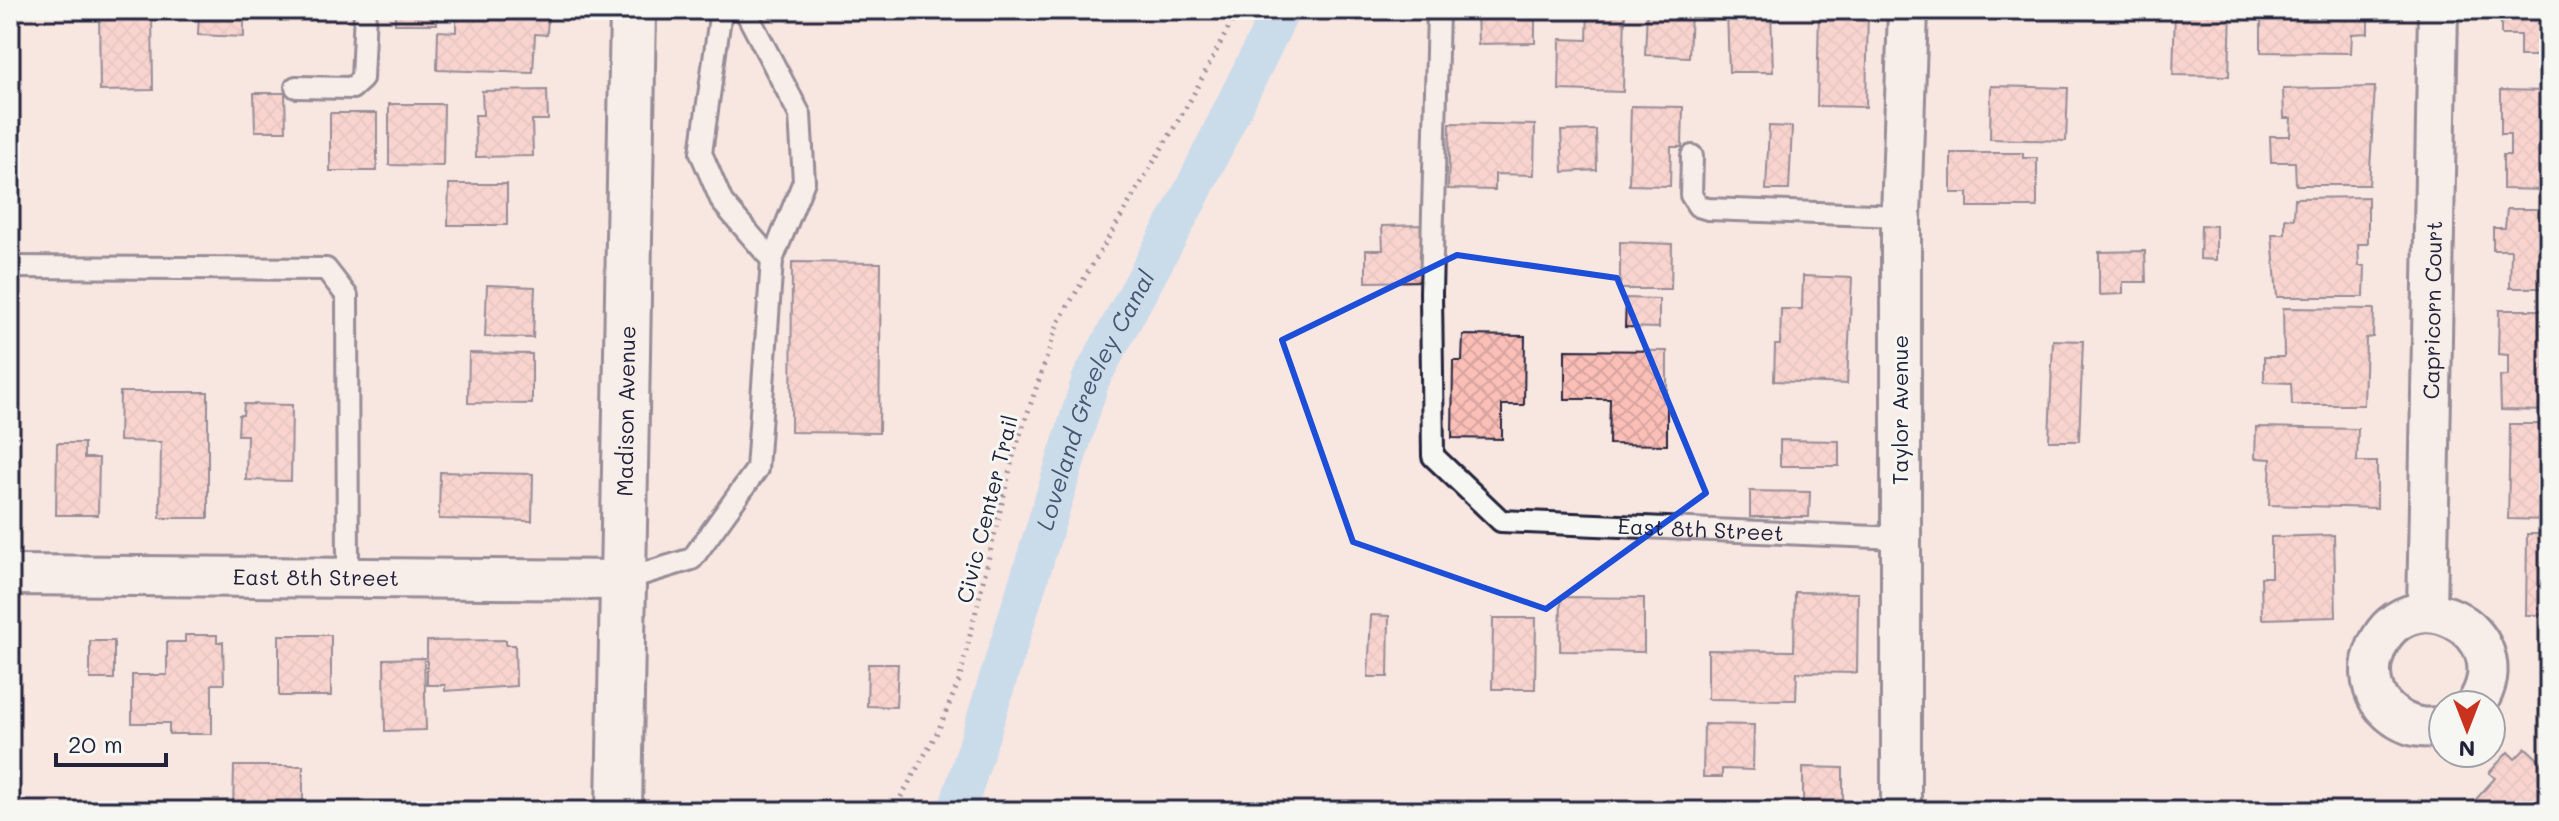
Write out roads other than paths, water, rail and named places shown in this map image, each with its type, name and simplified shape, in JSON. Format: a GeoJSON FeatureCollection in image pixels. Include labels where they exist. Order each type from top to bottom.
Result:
{"type":"FeatureCollection","features":[{"type":"Feature","properties":{"kind":"main road","name":"Madison Avenue"},"geometry":{"type":"LineString","coordinates":[[619,811],[633,10]]}},
{"type":"Feature","properties":{"kind":"street","name":"Taylor Avenue"},"geometry":{"type":"LineString","coordinates":[[1901,811],[1901,216],[1908,10]]}},
{"type":"Feature","properties":{"kind":"street","name":"Capricorn Court"},"geometry":{"type":"LineString","coordinates":[[2427,612],[2438,10]]}},
{"type":"Feature","properties":{"kind":"street","name":"East 8th Street"},"geometry":{"type":"LineString","coordinates":[[10,575],[623,580]]}},
{"type":"Feature","properties":{"kind":"street"},"geometry":{"type":"LineString","coordinates":[[2427,729],[2409,726],[2392,716],[2378,701],[2371,682],[2371,662],[2377,642],[2390,627],[2407,616],[2427,612],[2445,614],[2462,621],[2475,634],[2484,650],[2488,668],[2484,689]]}},
{"type":"Feature","properties":{"kind":"lane"},"geometry":{"type":"LineString","coordinates":[[296,87],[352,88],[362,79],[365,10]]}},
{"type":"Feature","properties":{"kind":"lane"},"geometry":{"type":"LineString","coordinates":[[721,10],[701,153],[722,202],[772,260]]}},
{"type":"Feature","properties":{"kind":"lane"},"geometry":{"type":"LineString","coordinates":[[623,580],[692,559],[757,469],[772,260],[804,181],[800,115],[745,10]]}},
{"type":"Feature","properties":{"kind":"lane","name":"East 8th Street"},"geometry":{"type":"LineString","coordinates":[[1438,10],[1431,293],[1433,456],[1501,521],[1899,538]]}},
{"type":"Feature","properties":{"kind":"lane"},"geometry":{"type":"LineString","coordinates":[[1692,156],[1691,195],[1698,206],[1708,209],[1901,216]]}},
{"type":"Feature","properties":{"kind":"lane"},"geometry":{"type":"LineString","coordinates":[[10,267],[326,269],[347,296],[348,578]]}},
{"type":"Feature","properties":{"kind":"waterway","name":"Loveland Greeley Canal"},"geometry":{"type":"LineString","coordinates":[[957,811],[1091,379],[1190,196],[1281,10]]}}]}
